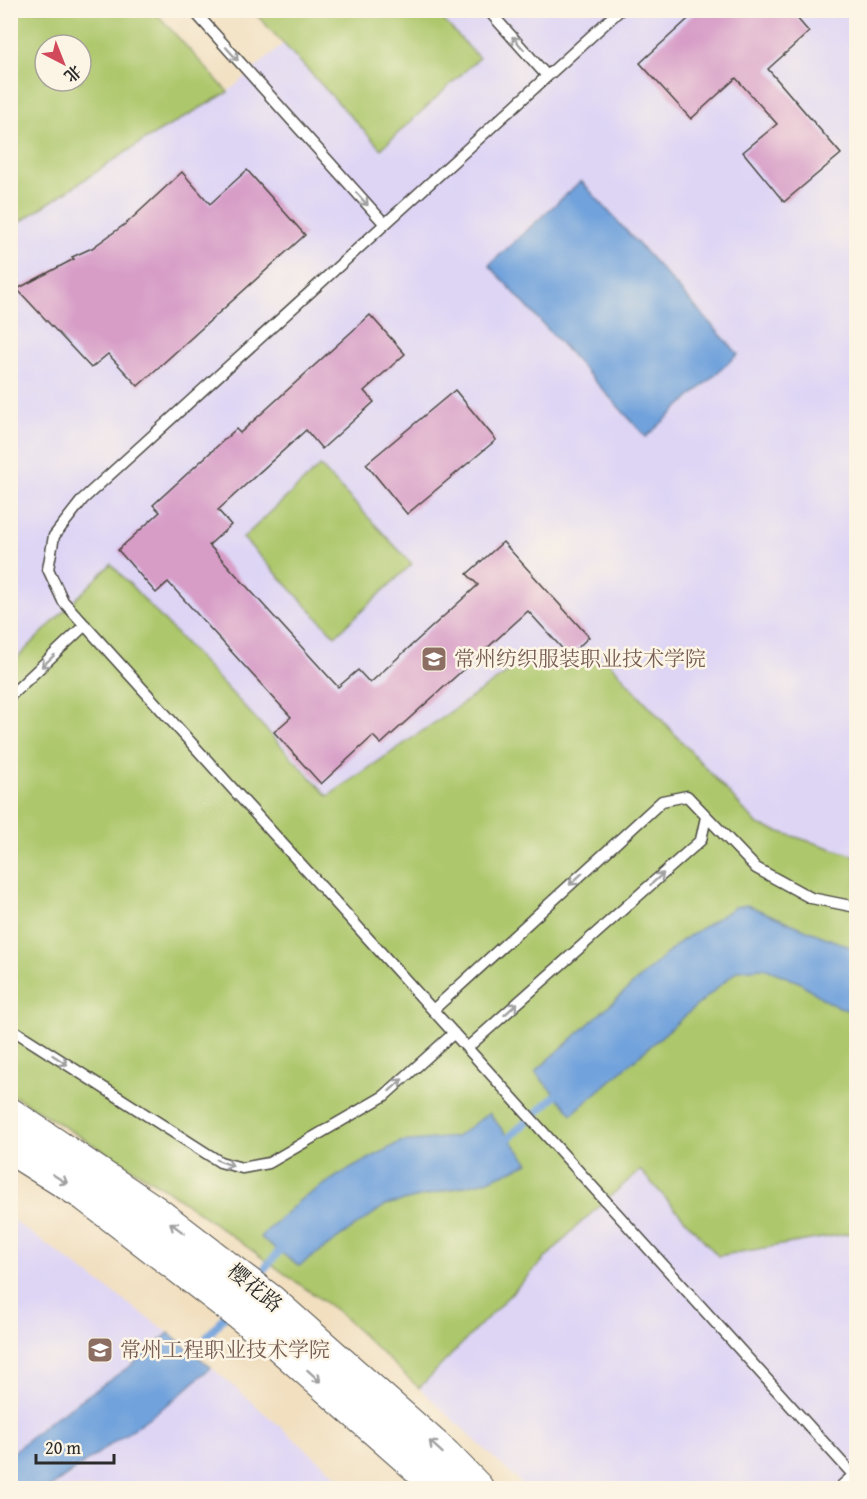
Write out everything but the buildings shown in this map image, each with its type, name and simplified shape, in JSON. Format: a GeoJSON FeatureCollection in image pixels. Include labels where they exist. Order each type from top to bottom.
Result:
{"type":"FeatureCollection","features":[{"type":"Feature","properties":{"kind":"street","name":"樱花路"},"geometry":{"type":"LineString","coordinates":[[10,1114],[154,1211],[215,1275]]}},
{"type":"Feature","properties":{"kind":"street","name":"樱花路"},"geometry":{"type":"LineString","coordinates":[[10,1148],[215,1275],[445,1455],[477,1488]]}},
{"type":"Feature","properties":{"kind":"street","name":"樱花路"},"geometry":{"type":"LineString","coordinates":[[262,1312],[441,1488]]}},
{"type":"Feature","properties":{"kind":"lane"},"geometry":{"type":"LineString","coordinates":[[193,10],[384,223]]}},
{"type":"Feature","properties":{"kind":"lane"},"geometry":{"type":"LineString","coordinates":[[488,10],[547,76]]}},
{"type":"Feature","properties":{"kind":"lane"},"geometry":{"type":"LineString","coordinates":[[621,10],[83,499],[54,536],[48,569],[63,601],[546,1137],[856,1475],[839,1488]]}},
{"type":"Feature","properties":{"kind":"lane"},"geometry":{"type":"LineString","coordinates":[[10,696],[85,625]]}},
{"type":"Feature","properties":{"kind":"lane"},"geometry":{"type":"LineString","coordinates":[[433,1010],[662,801],[687,796],[756,868],[812,898],[856,907]]}},
{"type":"Feature","properties":{"kind":"lane"},"geometry":{"type":"LineString","coordinates":[[467,1048],[701,840],[706,817]]}},
{"type":"Feature","properties":{"kind":"lane"},"geometry":{"type":"LineString","coordinates":[[10,1028],[220,1162],[242,1168],[269,1163],[384,1096],[454,1033]]}},
{"type":"Feature","properties":{"kind":"shaded area","name":"常州纺织服装职业技术学院"},"geometry":{"type":"Polygon","coordinates":[[[320,11],[856,11],[856,1488],[526,1488],[337,1311],[113,1152],[11,1091],[11,228],[143,141],[228,92],[320,11]]]}},
{"type":"Feature","properties":{"kind":"shaded area","name":"常州工程职业技术学院"},"geometry":{"type":"Polygon","coordinates":[[[10,1218],[169,1333],[351,1488],[11,1488],[10,1218]]]}},
{"type":"Feature","properties":{"kind":"green space"},"geometry":{"type":"Polygon","coordinates":[[[11,10],[154,11],[228,92],[143,141],[11,228],[11,10]]]}},
{"type":"Feature","properties":{"kind":"green space"},"geometry":{"type":"Polygon","coordinates":[[[253,11],[435,11],[479,58],[381,149],[253,11]]]}},
{"type":"Feature","properties":{"kind":"green space"},"geometry":{"type":"Polygon","coordinates":[[[320,466],[412,564],[335,636],[243,538],[320,466]]]}},
{"type":"Feature","properties":{"kind":"green space"},"geometry":{"type":"Polygon","coordinates":[[[111,564],[328,796],[530,657],[608,661],[758,825],[856,856],[856,1232],[718,1256],[640,1170],[576,1227],[419,1388],[337,1311],[170,1192],[11,1094],[10,665],[111,564]]]}},
{"type":"Feature","properties":{"kind":"water"},"geometry":{"type":"Polygon","coordinates":[[[581,181],[738,354],[646,437],[489,265],[581,181]]]}},
{"type":"Feature","properties":{"kind":"water"},"geometry":{"type":"Polygon","coordinates":[[[747,905],[856,949],[856,1014],[828,1002],[799,982],[764,968],[738,970],[572,1114],[535,1072],[681,941],[735,907],[747,905]]]}},
{"type":"Feature","properties":{"kind":"water"},"geometry":{"type":"Polygon","coordinates":[[[489,1113],[529,1163],[486,1181],[386,1205],[299,1266],[260,1237],[300,1200],[339,1175],[400,1142],[456,1137],[489,1113]]]}},
{"type":"Feature","properties":{"kind":"water"},"geometry":{"type":"Polygon","coordinates":[[[169,1333],[211,1367],[175,1399],[49,1488],[11,1488],[11,1454],[46,1424],[133,1364],[169,1333]]]}},
{"type":"Feature","properties":{"kind":"waterway"},"geometry":{"type":"LineString","coordinates":[[503,1143],[563,1089]]}},
{"type":"Feature","properties":{"kind":"waterway"},"geometry":{"type":"LineString","coordinates":[[255,1280],[286,1243]]}},
{"type":"Feature","properties":{"kind":"waterway"},"geometry":{"type":"LineString","coordinates":[[188,1360],[228,1312]]}},
{"type":"Feature","properties":{"kind":"place","name":"常州纺织服装职业技术学院"},"geometry":{"type":"Point","coordinates":[434,659]}},
{"type":"Feature","properties":{"kind":"place","name":"常州工程职业技术学院"},"geometry":{"type":"Point","coordinates":[100,1350]}}]}
